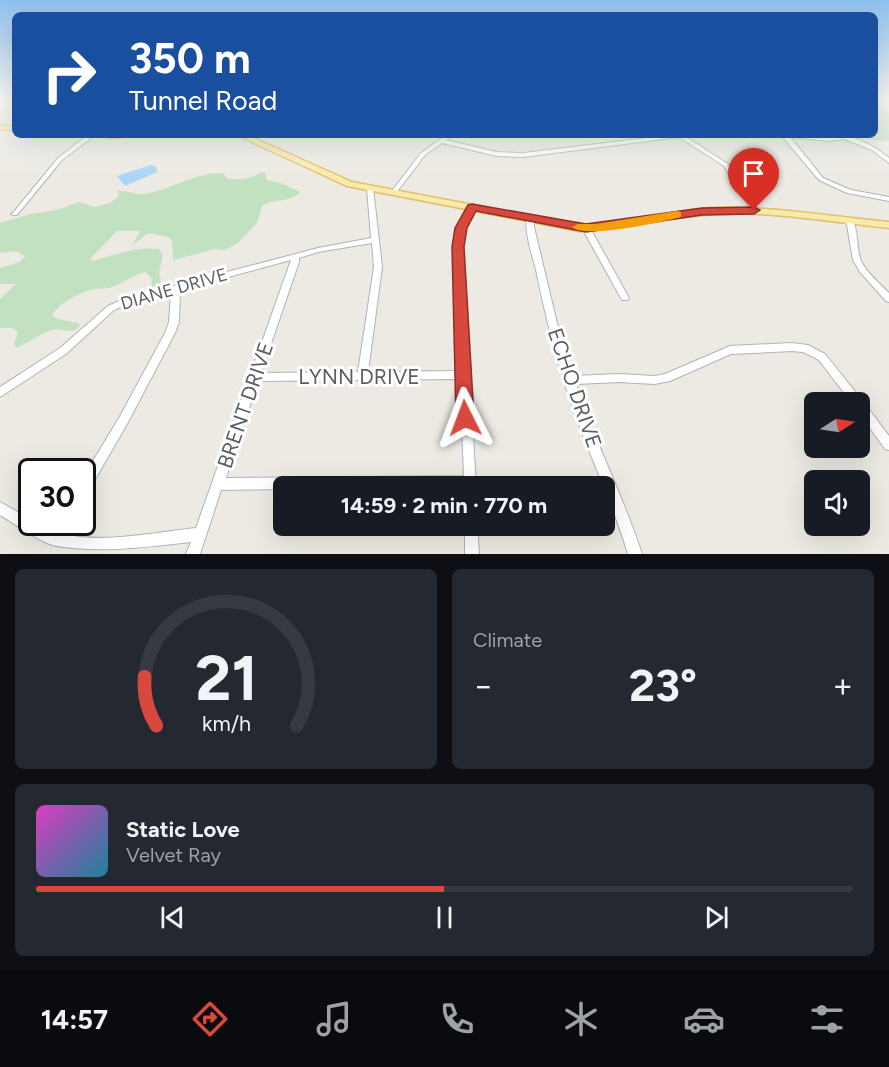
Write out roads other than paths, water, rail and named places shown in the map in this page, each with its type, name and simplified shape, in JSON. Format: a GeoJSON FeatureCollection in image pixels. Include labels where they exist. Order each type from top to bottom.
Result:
{"type":"FeatureCollection","features":[{"type":"Feature","properties":{"kind":"main road"},"geometry":{"type":"LineString","coordinates":[[248,138],[335,178],[370,188],[586,228],[702,211],[754,210],[889,225]]}},
{"type":"Feature","properties":{"kind":"street"},"geometry":{"type":"LineString","coordinates":[[15,213],[60,159],[88,138]]}},
{"type":"Feature","properties":{"kind":"street"},"geometry":{"type":"LineString","coordinates":[[394,192],[423,154],[446,138]]}},
{"type":"Feature","properties":{"kind":"street"},"geometry":{"type":"LineString","coordinates":[[622,138],[626,143]]}},
{"type":"Feature","properties":{"kind":"street"},"geometry":{"type":"LineString","coordinates":[[441,141],[497,154],[523,155],[667,138]]}},
{"type":"Feature","properties":{"kind":"street"},"geometry":{"type":"LineString","coordinates":[[687,138],[726,165],[754,210]]}},
{"type":"Feature","properties":{"kind":"street"},"geometry":{"type":"LineString","coordinates":[[787,138],[821,179],[863,196],[889,199]]}},
{"type":"Feature","properties":{"kind":"street"},"geometry":{"type":"LineString","coordinates":[[819,138],[834,138]]}},
{"type":"Feature","properties":{"kind":"street"},"geometry":{"type":"LineString","coordinates":[[847,138],[874,149],[889,161]]}},
{"type":"Feature","properties":{"kind":"street"},"geometry":{"type":"LineString","coordinates":[[363,375],[364,354],[377,280],[370,188]]}},
{"type":"Feature","properties":{"kind":"street"},"geometry":{"type":"LineString","coordinates":[[469,476],[458,247],[461,228],[472,207]]}},
{"type":"Feature","properties":{"kind":"street","name":"ECHO DRIVE"},"geometry":{"type":"LineString","coordinates":[[530,218],[541,279],[570,380],[634,554]]}},
{"type":"Feature","properties":{"kind":"street"},"geometry":{"type":"LineString","coordinates":[[849,220],[852,225],[858,260],[863,270],[889,299]]}},
{"type":"Feature","properties":{"kind":"street"},"geometry":{"type":"LineString","coordinates":[[586,228],[625,298]]}},
{"type":"Feature","properties":{"kind":"street","name":"DIANE DRIVE"},"geometry":{"type":"LineString","coordinates":[[0,393],[63,351],[111,308],[124,302],[339,245],[375,240]]}},
{"type":"Feature","properties":{"kind":"street","name":"BRENT DRIVE"},"geometry":{"type":"LineString","coordinates":[[193,554],[295,262],[295,256]]}},
{"type":"Feature","properties":{"kind":"street"},"geometry":{"type":"LineString","coordinates":[[96,467],[170,333],[174,322],[176,288]]}},
{"type":"Feature","properties":{"kind":"street"},"geometry":{"type":"LineString","coordinates":[[570,380],[620,378],[655,381],[730,350],[792,347],[806,348],[822,357],[849,392]]}},
{"type":"Feature","properties":{"kind":"street","name":"LYNN DRIVE"},"geometry":{"type":"LineString","coordinates":[[254,377],[463,375]]}},
{"type":"Feature","properties":{"kind":"street"},"geometry":{"type":"LineString","coordinates":[[870,419],[889,445]]}},
{"type":"Feature","properties":{"kind":"street"},"geometry":{"type":"LineString","coordinates":[[218,484],[273,484]]}},
{"type":"Feature","properties":{"kind":"street"},"geometry":{"type":"LineString","coordinates":[[0,508],[52,538],[82,543],[123,542],[200,534]]}},
{"type":"Feature","properties":{"kind":"street"},"geometry":{"type":"LineString","coordinates":[[471,536],[472,554]]}},
{"type":"Feature","properties":{"kind":"water"},"geometry":{"type":"Polygon","coordinates":[[[150,165],[156,166],[157,172],[125,186],[117,176],[150,165]]]}}]}
